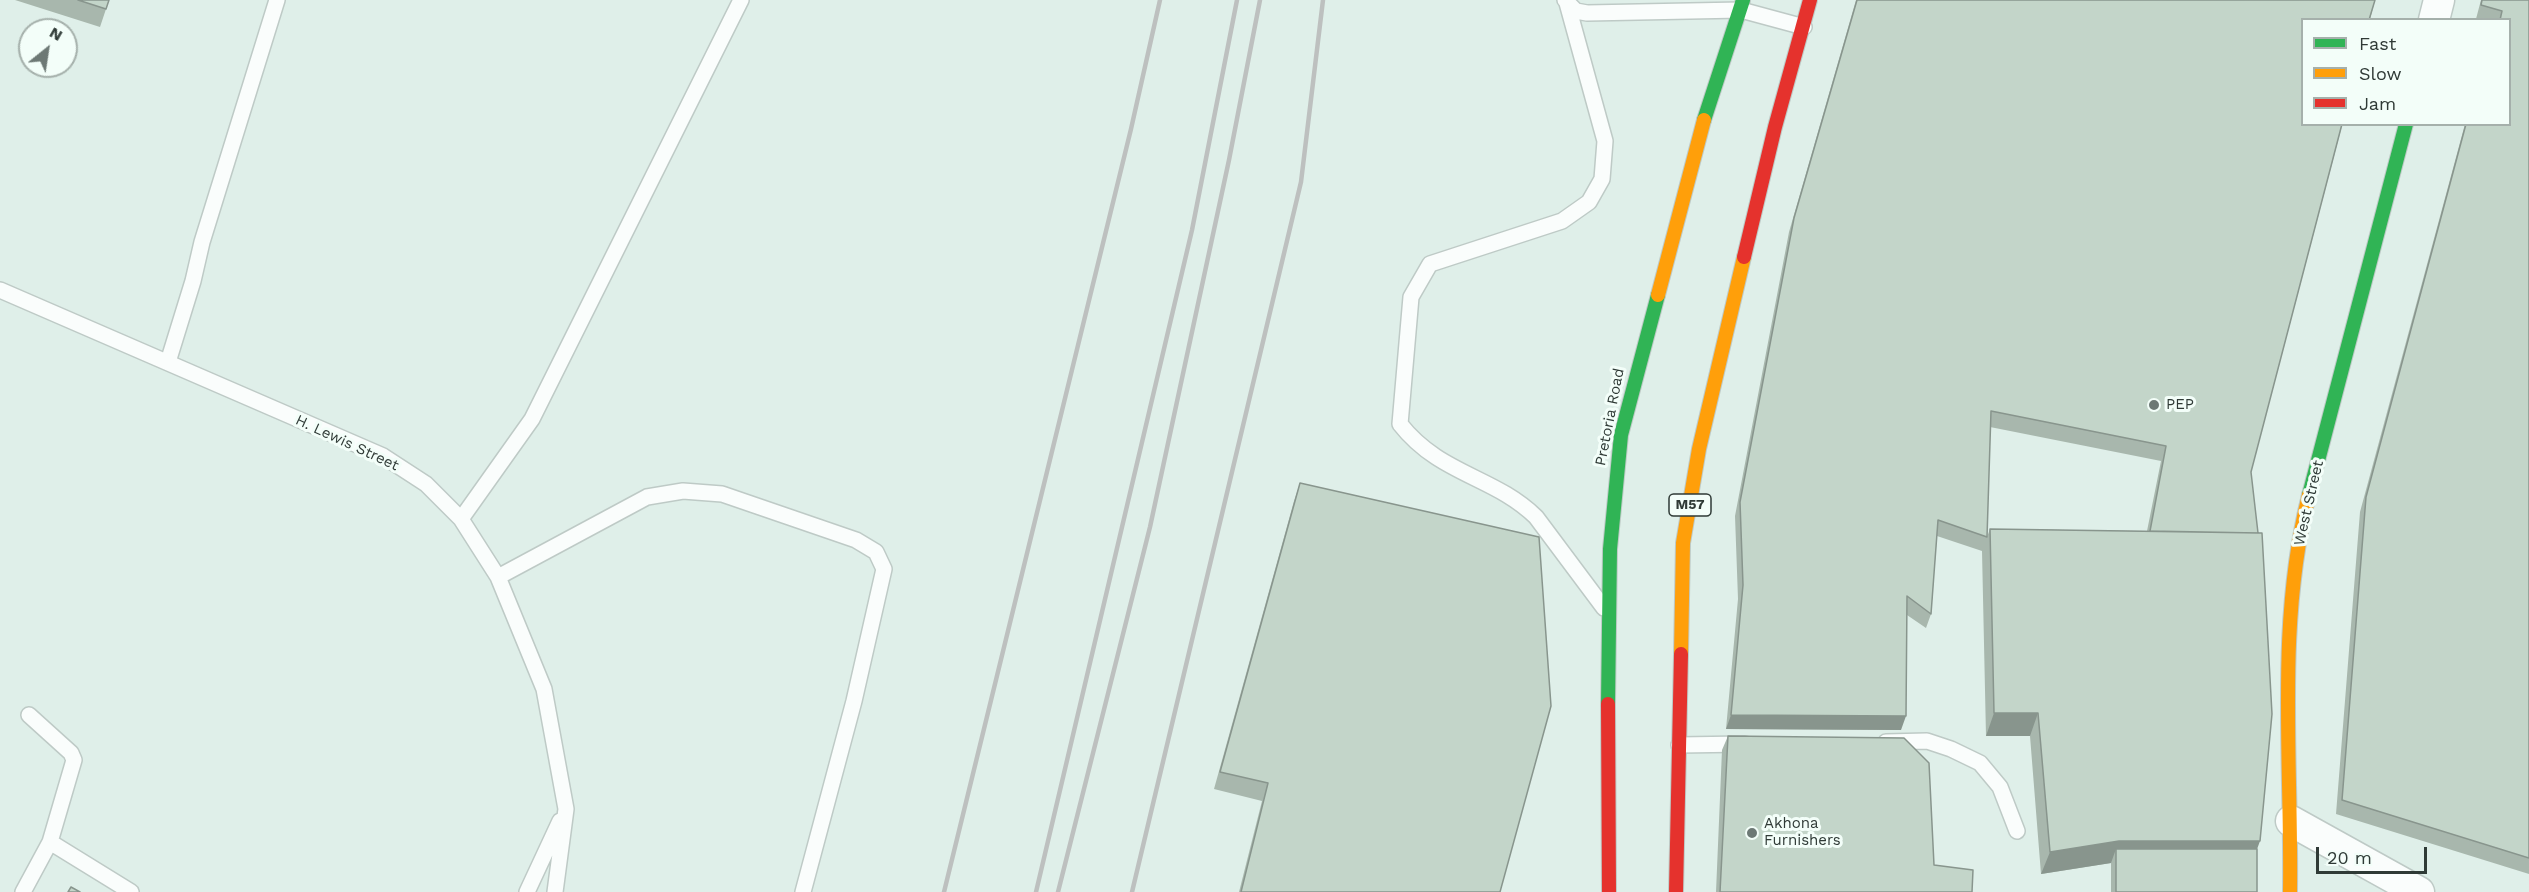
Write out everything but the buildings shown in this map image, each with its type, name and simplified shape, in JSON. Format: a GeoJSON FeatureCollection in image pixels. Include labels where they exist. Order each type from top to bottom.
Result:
{"type":"FeatureCollection","features":[{"type":"Feature","properties":{"kind":"main road","name":"M57"},"geometry":{"type":"LineString","coordinates":[[1676,892],[1683,543],[1699,449],[1775,127],[1810,0]]}},
{"type":"Feature","properties":{"kind":"main road","name":"Pretoria Road"},"geometry":{"type":"LineString","coordinates":[[1610,892],[1608,613],[1615,474],[1621,435],[1708,105],[1742,5]]}},
{"type":"Feature","properties":{"kind":"main road","name":"West Street"},"geometry":{"type":"LineString","coordinates":[[2290,892],[2291,821],[2286,701],[2291,608],[2301,527],[2405,126]]}},
{"type":"Feature","properties":{"kind":"street"},"geometry":{"type":"LineString","coordinates":[[2434,18],[2439,0]]}},
{"type":"Feature","properties":{"kind":"street"},"geometry":{"type":"LineString","coordinates":[[2291,821],[2419,892]]}},
{"type":"Feature","properties":{"kind":"lane"},"geometry":{"type":"LineString","coordinates":[[168,362],[205,231],[277,0]]}},
{"type":"Feature","properties":{"kind":"lane"},"geometry":{"type":"LineString","coordinates":[[461,519],[532,419],[741,0]]}},
{"type":"Feature","properties":{"kind":"lane"},"geometry":{"type":"LineString","coordinates":[[1566,2],[1576,10],[1587,13],[1742,5],[1804,27]]}},
{"type":"Feature","properties":{"kind":"lane"},"geometry":{"type":"LineString","coordinates":[[1566,2],[1605,141],[1602,179],[1589,202],[1562,221],[1430,264],[1411,297],[1401,424],[1425,450],[1450,467],[1524,505],[1536,517],[1608,613]]}},
{"type":"Feature","properties":{"kind":"lane","name":"H. Lewis Street"},"geometry":{"type":"LineString","coordinates":[[0,290],[384,456],[426,484],[461,519],[498,577],[544,689],[566,809],[555,892]]}},
{"type":"Feature","properties":{"kind":"lane"},"geometry":{"type":"LineString","coordinates":[[498,577],[647,497],[683,491],[722,494],[856,540],[876,552],[884,569],[854,701],[803,892]]}},
{"type":"Feature","properties":{"kind":"lane"},"geometry":{"type":"LineString","coordinates":[[23,892],[50,842],[74,760],[72,753],[29,715]]}},
{"type":"Feature","properties":{"kind":"lane"},"geometry":{"type":"LineString","coordinates":[[1868,742],[1927,741],[1951,749],[1980,763],[2000,787],[2017,831]]}},
{"type":"Feature","properties":{"kind":"lane"},"geometry":{"type":"LineString","coordinates":[[1679,745],[1762,744]]}},
{"type":"Feature","properties":{"kind":"lane"},"geometry":{"type":"LineString","coordinates":[[527,892],[566,809]]}},
{"type":"Feature","properties":{"kind":"lane"},"geometry":{"type":"LineString","coordinates":[[50,842],[131,892]]}},
{"type":"Feature","properties":{"kind":"railway"},"geometry":{"type":"LineString","coordinates":[[944,892],[1131,129],[1160,0]]}},
{"type":"Feature","properties":{"kind":"railway"},"geometry":{"type":"LineString","coordinates":[[1036,892],[1192,230],[1237,0]]}},
{"type":"Feature","properties":{"kind":"railway"},"geometry":{"type":"LineString","coordinates":[[1058,892],[1150,527],[1229,160],[1260,0]]}},
{"type":"Feature","properties":{"kind":"railway"},"geometry":{"type":"LineString","coordinates":[[1132,892],[1301,182],[1323,0]]}},
{"type":"Feature","properties":{"kind":"traffic: fast"},"geometry":{"type":"LineString","coordinates":[[1704,120],[1743,0]]}},
{"type":"Feature","properties":{"kind":"traffic: fast"},"geometry":{"type":"LineString","coordinates":[[2309,495],[2405,126]]}},
{"type":"Feature","properties":{"kind":"traffic: fast"},"geometry":{"type":"LineString","coordinates":[[1608,704],[1610,549],[1621,435],[1658,295]]}},
{"type":"Feature","properties":{"kind":"traffic: slow"},"geometry":{"type":"LineString","coordinates":[[1658,295],[1704,120]]}},
{"type":"Feature","properties":{"kind":"traffic: slow"},"geometry":{"type":"LineString","coordinates":[[1681,654],[1683,543],[1699,449],[1744,257]]}},
{"type":"Feature","properties":{"kind":"traffic: slow"},"geometry":{"type":"LineString","coordinates":[[2290,892],[2289,643],[2292,593],[2309,495]]}},
{"type":"Feature","properties":{"kind":"traffic: jam"},"geometry":{"type":"LineString","coordinates":[[1744,257],[1775,127],[1810,0]]}},
{"type":"Feature","properties":{"kind":"traffic: jam"},"geometry":{"type":"LineString","coordinates":[[1676,892],[1681,654]]}},
{"type":"Feature","properties":{"kind":"traffic: jam"},"geometry":{"type":"LineString","coordinates":[[1608,704],[1609,892]]}},
{"type":"Feature","properties":{"kind":"place","name":"PEP"},"geometry":{"type":"Point","coordinates":[2154,405]}},
{"type":"Feature","properties":{"kind":"place","name":"Akhona Furnishers"},"geometry":{"type":"Point","coordinates":[1752,833]}}]}
